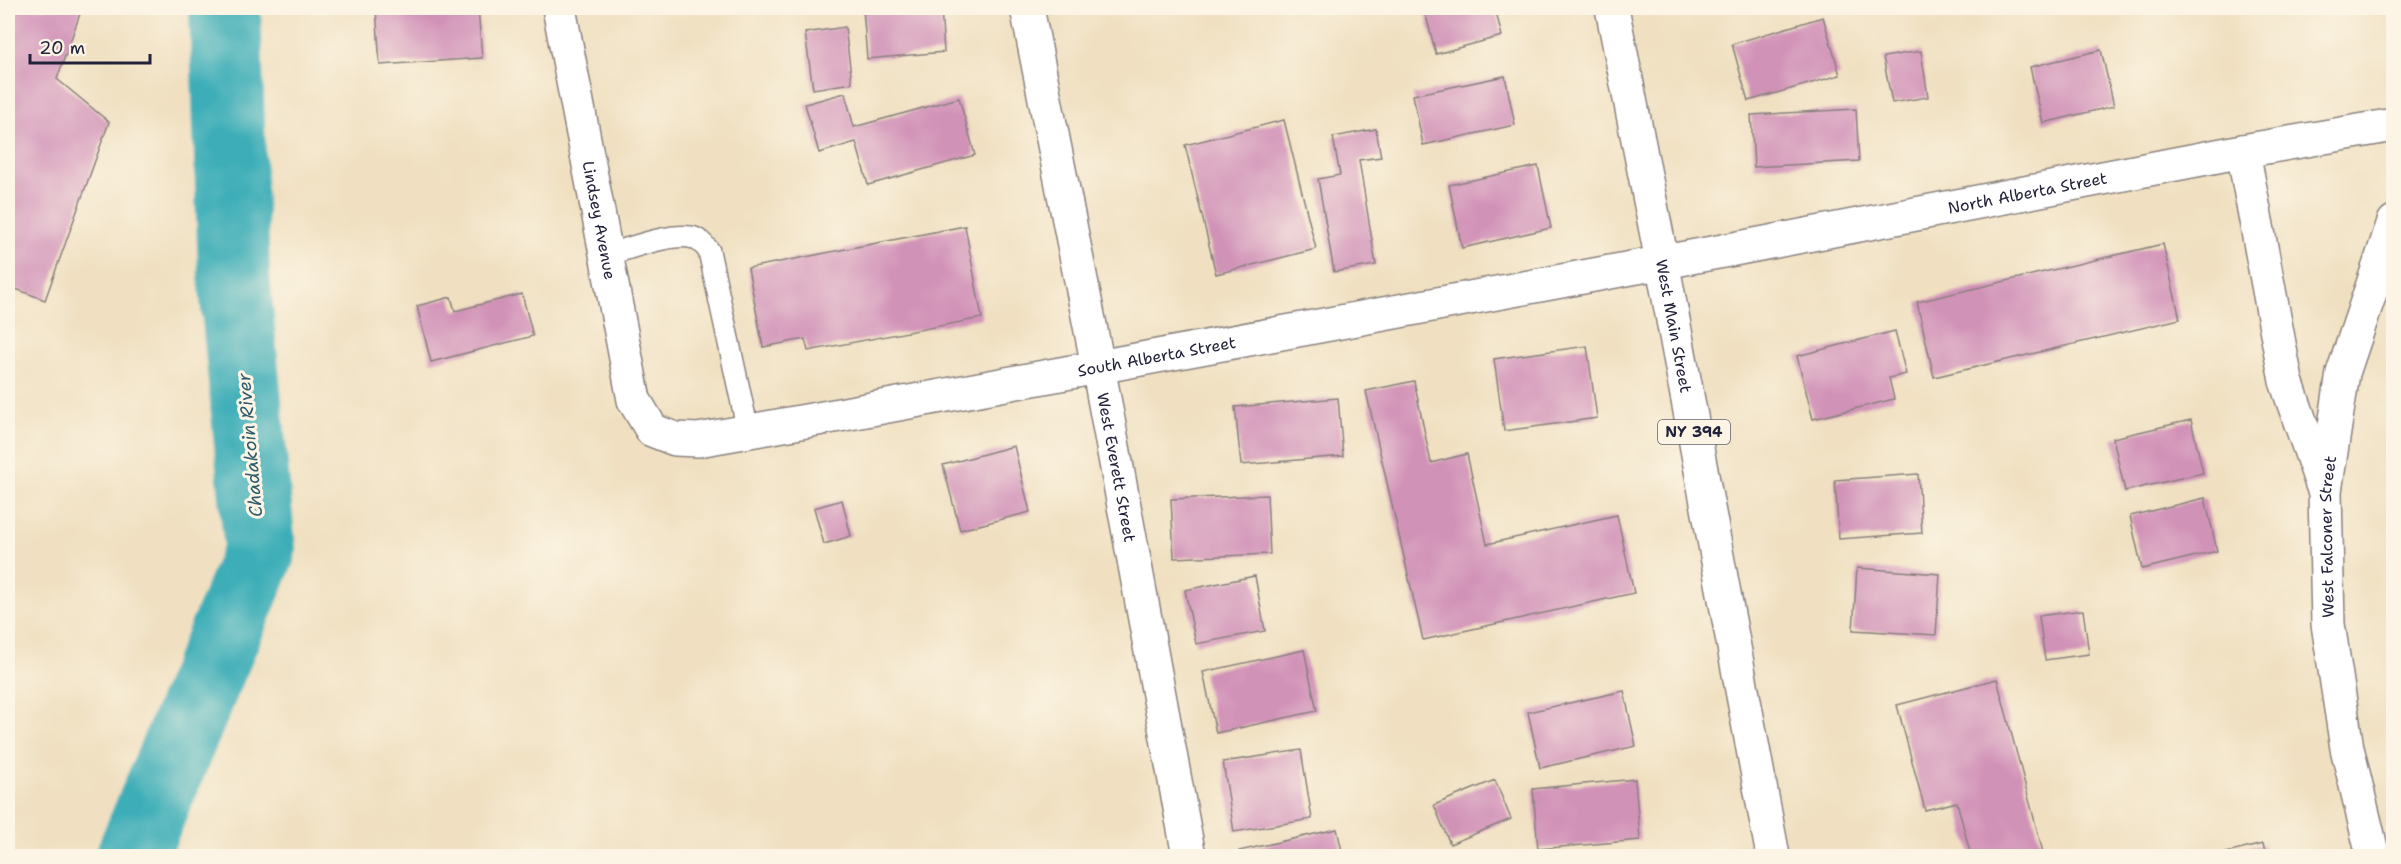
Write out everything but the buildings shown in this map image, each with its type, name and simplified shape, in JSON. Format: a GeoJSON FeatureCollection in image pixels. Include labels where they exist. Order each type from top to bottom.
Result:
{"type":"FeatureCollection","features":[{"type":"Feature","properties":{"kind":"street","name":"Lindsey Avenue"},"geometry":{"type":"LineString","coordinates":[[559,8],[634,400],[652,430]]}},
{"type":"Feature","properties":{"kind":"street","name":"West Everett Street"},"geometry":{"type":"LineString","coordinates":[[1027,8],[1098,366],[1189,856]]}},
{"type":"Feature","properties":{"kind":"street","name":"West Main Street"},"geometry":{"type":"LineString","coordinates":[[1612,8],[1662,261],[1773,856]]}},
{"type":"Feature","properties":{"kind":"street","name":"North Alberta Street"},"geometry":{"type":"LineString","coordinates":[[1662,261],[2243,151],[2394,125]]}},
{"type":"Feature","properties":{"kind":"street"},"geometry":{"type":"LineString","coordinates":[[2243,151],[2286,381],[2325,491]]}},
{"type":"Feature","properties":{"kind":"street","name":"West Falconer Street"},"geometry":{"type":"LineString","coordinates":[[2373,856],[2347,748],[2328,624],[2325,491],[2343,373],[2394,222]]}},
{"type":"Feature","properties":{"kind":"street","name":"South Alberta Street"},"geometry":{"type":"LineString","coordinates":[[652,430],[675,439],[698,440],[1662,261]]}},
{"type":"Feature","properties":{"kind":"lane"},"geometry":{"type":"LineString","coordinates":[[606,255],[668,239],[691,237],[701,242],[709,251],[748,431]]}},
{"type":"Feature","properties":{"kind":"waterway","name":"Chadakoin River"},"geometry":{"type":"LineString","coordinates":[[132,856],[260,550],[234,276],[225,8]]}}]}
